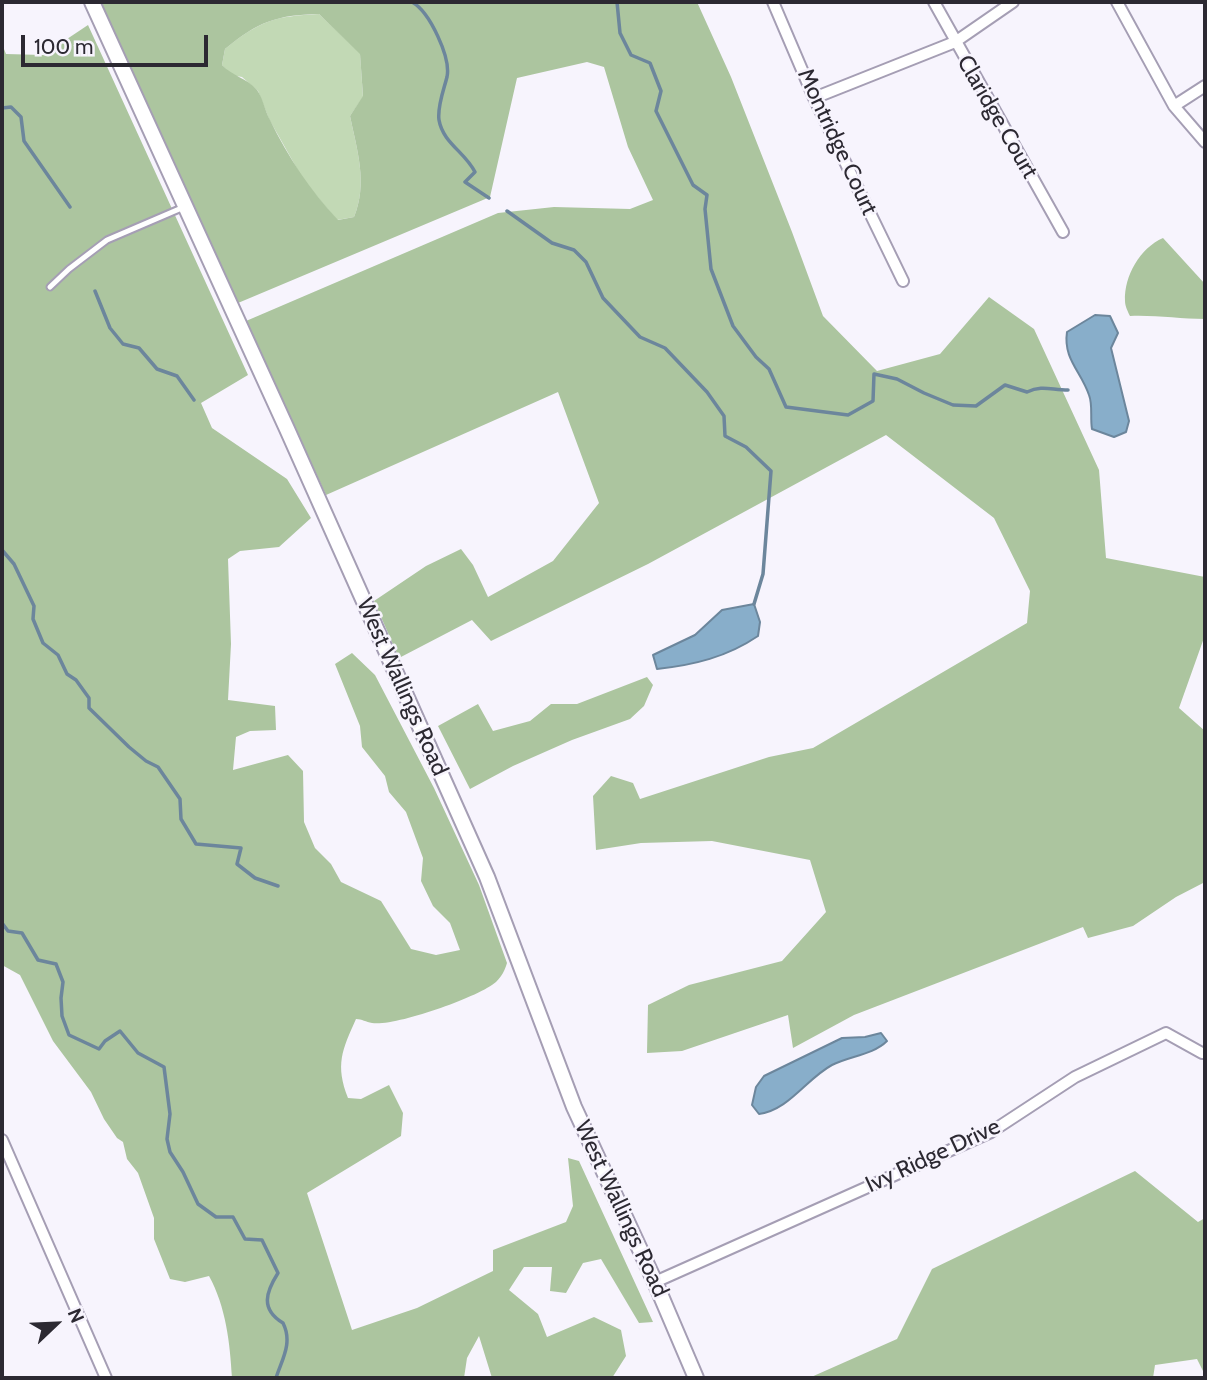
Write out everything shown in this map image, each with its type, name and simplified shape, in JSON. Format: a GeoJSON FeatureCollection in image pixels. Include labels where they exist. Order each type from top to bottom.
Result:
{"type":"FeatureCollection","features":[{"type":"Feature","properties":{"kind":"street","name":"West Wallings Road"},"geometry":{"type":"LineString","coordinates":[[92,2],[487,877],[574,1107],[696,1378]]}},
{"type":"Feature","properties":{"kind":"street","name":"Montridge Court"},"geometry":{"type":"LineString","coordinates":[[773,2],[814,98],[903,281]]}},
{"type":"Feature","properties":{"kind":"street","name":"Claridge Court"},"geometry":{"type":"LineString","coordinates":[[934,2],[954,42],[1063,232]]}},
{"type":"Feature","properties":{"kind":"street"},"geometry":{"type":"LineString","coordinates":[[814,98],[954,42],[1013,2]]}},
{"type":"Feature","properties":{"kind":"street"},"geometry":{"type":"LineString","coordinates":[[1117,2],[1174,106],[1205,142]]}},
{"type":"Feature","properties":{"kind":"street"},"geometry":{"type":"LineString","coordinates":[[1174,106],[1205,86]]}},
{"type":"Feature","properties":{"kind":"street","name":"Ivy Ridge Drive"},"geometry":{"type":"LineString","coordinates":[[655,1282],[991,1132],[1075,1077],[1166,1033],[1202,1053]]}},
{"type":"Feature","properties":{"kind":"street"},"geometry":{"type":"LineString","coordinates":[[2,1140],[106,1378]]}},
{"type":"Feature","properties":{"kind":"lane"},"geometry":{"type":"LineString","coordinates":[[50,286],[107,240],[185,206]]}},
{"type":"Feature","properties":{"kind":"green space"},"geometry":{"type":"Polygon","coordinates":[[[101,2],[697,2],[731,77],[823,316],[877,371],[940,354],[989,297],[1034,329],[1099,470],[1106,558],[1205,577],[1205,635],[1179,708],[1205,731],[1205,882],[1176,897],[1133,926],[1088,938],[1083,927],[854,1015],[793,1048],[788,1015],[682,1051],[647,1053],[648,1005],[689,985],[782,961],[826,912],[810,860],[712,841],[641,843],[596,850],[593,796],[611,776],[633,783],[640,799],[769,757],[813,748],[1027,623],[1030,591],[994,518],[886,435],[648,564],[491,641],[472,620],[399,658],[374,601],[426,566],[461,549],[473,565],[488,597],[553,561],[599,503],[558,392],[326,495],[246,321],[498,213],[554,207],[630,209],[653,200],[628,147],[604,67],[587,62],[517,78],[490,197],[238,303],[101,2]],[[319,14],[291,16],[268,22],[248,32],[225,49],[222,65],[257,90],[292,160],[338,220],[354,217],[360,192],[360,166],[350,116],[363,96],[360,54],[319,14]]]}},
{"type":"Feature","properties":{"kind":"green space"},"geometry":{"type":"Polygon","coordinates":[[[319,14],[360,53],[363,97],[350,116],[360,166],[360,192],[354,217],[337,220],[304,181],[269,119],[258,91],[242,77],[231,75],[222,65],[225,49],[258,26],[291,16],[319,14]]]}},
{"type":"Feature","properties":{"kind":"green space"},"geometry":{"type":"Polygon","coordinates":[[[88,25],[248,375],[201,403],[212,428],[287,479],[311,518],[279,547],[240,551],[228,559],[231,644],[228,700],[275,706],[276,730],[250,731],[236,737],[233,770],[288,755],[303,771],[304,822],[315,848],[331,864],[341,882],[381,901],[411,949],[436,955],[460,950],[450,923],[433,906],[421,881],[423,858],[406,812],[389,792],[385,776],[362,747],[360,726],[335,664],[352,653],[375,675],[434,788],[479,885],[507,963],[496,982],[473,995],[436,1010],[398,1020],[372,1023],[356,1019],[351,1030],[341,1067],[348,1098],[361,1099],[389,1085],[403,1113],[401,1136],[307,1193],[352,1330],[417,1308],[493,1271],[493,1250],[566,1222],[573,1206],[568,1158],[579,1161],[653,1322],[639,1323],[601,1259],[583,1263],[566,1293],[550,1291],[552,1267],[524,1267],[509,1290],[538,1314],[547,1337],[594,1317],[621,1330],[626,1356],[612,1378],[492,1378],[479,1336],[467,1358],[464,1378],[232,1378],[226,1325],[209,1276],[185,1282],[170,1279],[154,1239],[154,1218],[138,1173],[127,1159],[123,1142],[117,1138],[91,1092],[53,1041],[20,975],[2,965],[2,44],[6,54],[43,55],[88,25]]]}},
{"type":"Feature","properties":{"kind":"green space"},"geometry":{"type":"Polygon","coordinates":[[[1163,238],[1205,284],[1205,319],[1130,316],[1125,301],[1127,282],[1141,256],[1163,238]]]}},
{"type":"Feature","properties":{"kind":"green space"},"geometry":{"type":"Polygon","coordinates":[[[647,677],[653,685],[644,706],[630,719],[572,740],[513,766],[470,789],[438,726],[478,704],[493,731],[530,721],[551,704],[577,704],[647,677]]]}},
{"type":"Feature","properties":{"kind":"green space"},"geometry":{"type":"Polygon","coordinates":[[[1135,1171],[1198,1222],[1205,1218],[1205,1375],[1197,1359],[1155,1365],[1153,1378],[809,1378],[897,1339],[932,1269],[1135,1171]]]}},
{"type":"Feature","properties":{"kind":"water"},"geometry":{"type":"Polygon","coordinates":[[[1095,315],[1110,316],[1118,333],[1111,348],[1129,421],[1126,432],[1114,437],[1092,429],[1090,399],[1073,365],[1066,341],[1067,332],[1095,315]]]}},
{"type":"Feature","properties":{"kind":"water"},"geometry":{"type":"Polygon","coordinates":[[[754,604],[760,622],[758,636],[710,659],[657,669],[653,655],[695,635],[722,610],[754,604]]]}},
{"type":"Feature","properties":{"kind":"water"},"geometry":{"type":"Polygon","coordinates":[[[881,1033],[887,1041],[881,1046],[832,1065],[779,1107],[759,1114],[752,1105],[756,1087],[764,1076],[842,1038],[881,1033]]]}},
{"type":"Feature","properties":{"kind":"waterway"},"geometry":{"type":"LineString","coordinates":[[412,2],[432,25],[446,59],[447,77],[439,109],[441,128],[475,172],[465,182],[489,198]]}},
{"type":"Feature","properties":{"kind":"waterway"},"geometry":{"type":"LineString","coordinates":[[617,2],[620,33],[631,55],[650,63],[661,91],[656,111],[693,185],[707,195],[705,209],[711,269],[733,326],[756,357],[769,369],[786,407],[848,415],[873,401],[874,374],[897,379],[953,405],[976,406],[1005,385],[1027,392],[1042,388],[1068,390]]}},
{"type":"Feature","properties":{"kind":"waterway"},"geometry":{"type":"LineString","coordinates":[[2,108],[11,107],[21,117],[24,141],[70,207]]}},
{"type":"Feature","properties":{"kind":"waterway"},"geometry":{"type":"LineString","coordinates":[[507,211],[552,243],[574,250],[586,262],[603,298],[640,337],[665,348],[707,392],[724,416],[725,436],[746,447],[771,471],[763,574],[754,604]]}},
{"type":"Feature","properties":{"kind":"waterway"},"geometry":{"type":"LineString","coordinates":[[95,291],[110,328],[123,344],[139,348],[157,369],[177,376],[194,400]]}},
{"type":"Feature","properties":{"kind":"waterway"},"geometry":{"type":"LineString","coordinates":[[2,550],[14,564],[34,606],[33,619],[43,643],[58,655],[67,674],[76,680],[89,698],[89,708],[129,747],[158,767],[180,799],[181,819],[196,844],[241,848],[237,864],[255,878],[278,886]]}},
{"type":"Feature","properties":{"kind":"waterway"},"geometry":{"type":"LineString","coordinates":[[2,923],[8,931],[22,933],[38,960],[56,964],[63,982],[62,1016],[69,1035],[99,1049],[105,1041],[120,1031],[138,1053],[164,1067],[170,1114],[167,1139],[170,1152],[198,1204],[216,1217],[233,1217],[245,1239],[262,1240],[278,1273],[270,1287],[267,1300],[271,1312],[283,1323],[287,1337],[286,1351],[276,1378]]}}]}
